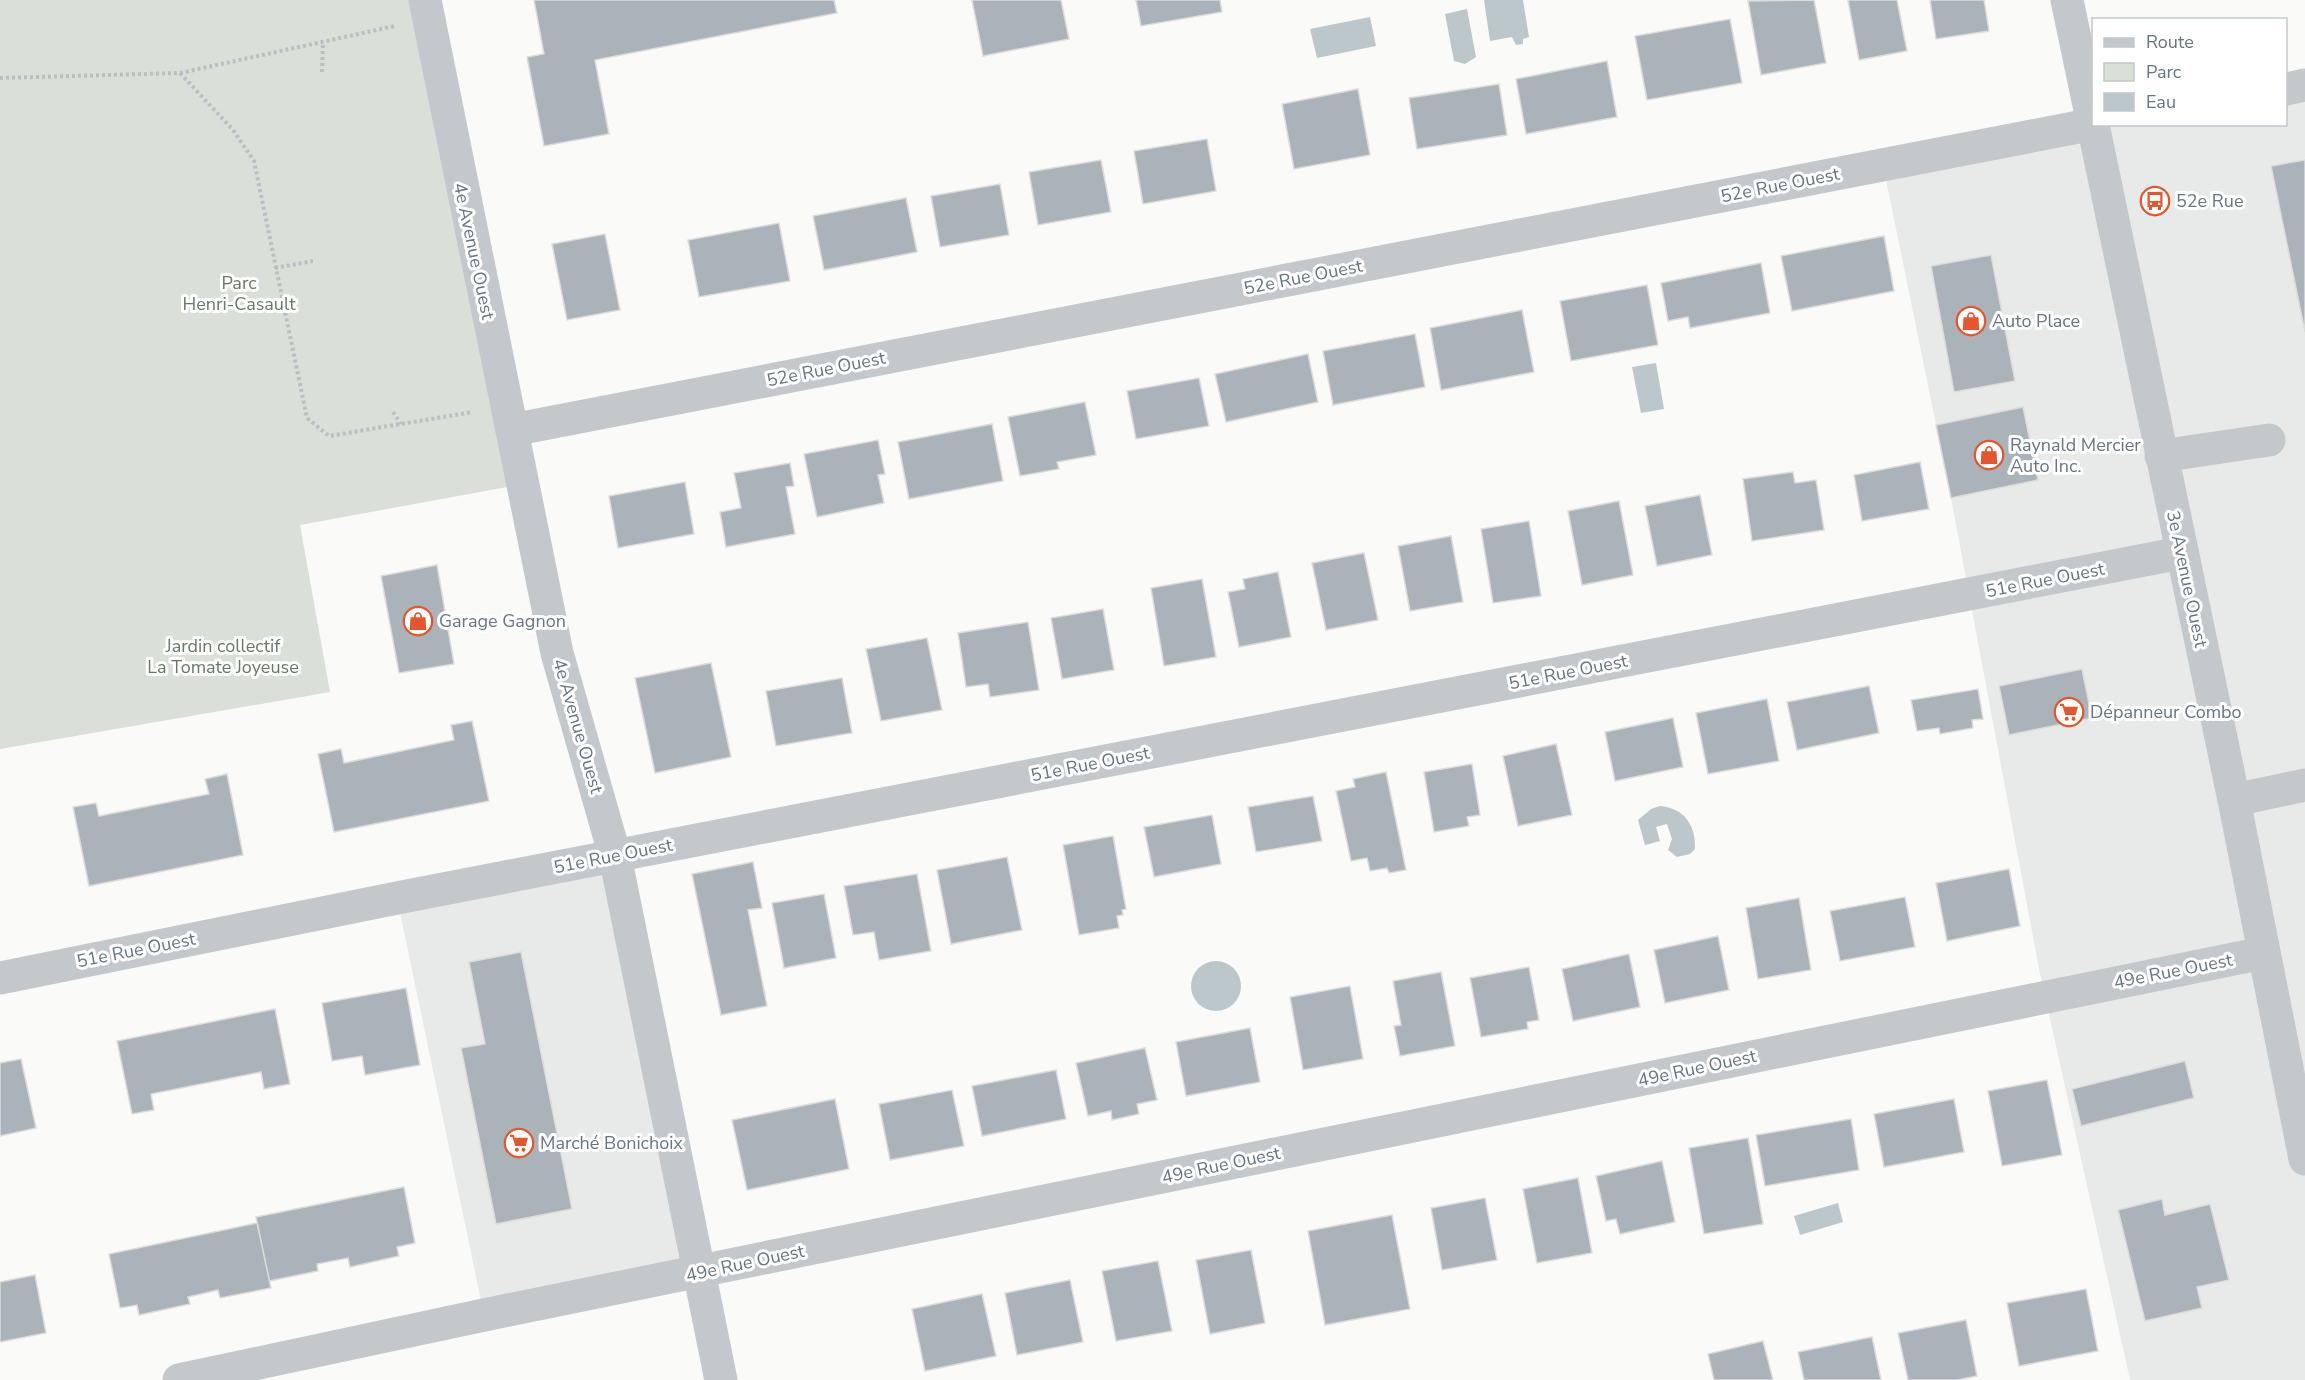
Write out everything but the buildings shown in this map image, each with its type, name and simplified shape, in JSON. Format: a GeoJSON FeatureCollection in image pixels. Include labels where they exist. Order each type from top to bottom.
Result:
{"type":"FeatureCollection","features":[{"type":"Feature","properties":{"kind":"street","name":"3e Avenue Ouest"},"geometry":{"type":"LineString","coordinates":[[2067,0],[2092,119]]}},
{"type":"Feature","properties":{"kind":"street","name":"4e Avenue Ouest"},"geometry":{"type":"LineString","coordinates":[[426,9],[557,653],[615,856],[697,1273],[721,1380]]}},
{"type":"Feature","properties":{"kind":"street"},"geometry":{"type":"LineString","coordinates":[[2287,89],[2305,85]]}},
{"type":"Feature","properties":{"kind":"street","name":"52e Rue Ouest"},"geometry":{"type":"LineString","coordinates":[[509,418],[2092,124]]}},
{"type":"Feature","properties":{"kind":"street","name":"3e Avenue Ouest"},"geometry":{"type":"LineString","coordinates":[[2093,126],[2304,1145]]}},
{"type":"Feature","properties":{"kind":"street"},"geometry":{"type":"LineString","coordinates":[[2161,456],[2269,440]]}},
{"type":"Feature","properties":{"kind":"street","name":"51e Rue Ouest"},"geometry":{"type":"LineString","coordinates":[[0,978],[615,856],[2181,554]]}},
{"type":"Feature","properties":{"kind":"street"},"geometry":{"type":"LineString","coordinates":[[2234,800],[2305,785]]}},
{"type":"Feature","properties":{"kind":"street","name":"49e Rue Ouest"},"geometry":{"type":"LineString","coordinates":[[179,1380],[2263,952]]}},
{"type":"Feature","properties":{"kind":"path"},"geometry":{"type":"LineString","coordinates":[[0,78],[180,73],[323,42],[426,9]]}},
{"type":"Feature","properties":{"kind":"path"},"geometry":{"type":"LineString","coordinates":[[322,72],[323,42]]}},
{"type":"Feature","properties":{"kind":"path"},"geometry":{"type":"LineString","coordinates":[[180,73],[233,130],[254,161],[307,418],[329,436],[401,424],[509,418]]}},
{"type":"Feature","properties":{"kind":"path"},"geometry":{"type":"LineString","coordinates":[[275,268],[313,261]]}},
{"type":"Feature","properties":{"kind":"path"},"geometry":{"type":"LineString","coordinates":[[393,412],[401,424]]}},
{"type":"Feature","properties":{"kind":"shaded area"},"geometry":{"type":"Polygon","coordinates":[[[2305,85],[2305,1380],[2130,1380],[2039,969],[1951,498],[1883,165],[2092,124],[2287,126],[2287,89],[2305,85]]]}},
{"type":"Feature","properties":{"kind":"shaded area"},"geometry":{"type":"Polygon","coordinates":[[[615,856],[697,1273],[484,1315],[397,898],[615,856]]]}},
{"type":"Feature","properties":{"kind":"green space","name":"Parc Henri-Casault"},"geometry":{"type":"Polygon","coordinates":[[[0,0],[425,0],[523,484],[300,525],[330,692],[0,749],[0,0]]]}},
{"type":"Feature","properties":{"kind":"water"},"geometry":{"type":"Polygon","coordinates":[[[1484,0],[1523,0],[1529,37],[1523,39],[1523,44],[1516,45],[1512,37],[1490,41],[1484,0]]]}},
{"type":"Feature","properties":{"kind":"water"},"geometry":{"type":"Polygon","coordinates":[[[1467,9],[1476,57],[1465,64],[1454,61],[1445,14],[1467,9]]]}},
{"type":"Feature","properties":{"kind":"water"},"geometry":{"type":"Polygon","coordinates":[[[1370,17],[1376,46],[1317,58],[1310,29],[1370,17]]]}},
{"type":"Feature","properties":{"kind":"water"},"geometry":{"type":"Polygon","coordinates":[[[1656,363],[1664,409],[1641,413],[1632,367],[1656,363]]]}},
{"type":"Feature","properties":{"kind":"water"},"geometry":{"type":"Polygon","coordinates":[[[1660,806],[1676,810],[1691,825],[1695,849],[1690,854],[1677,857],[1668,850],[1672,839],[1667,824],[1656,827],[1660,841],[1645,845],[1638,820],[1651,809],[1660,806]]]}},
{"type":"Feature","properties":{"kind":"water"},"geometry":{"type":"Polygon","coordinates":[[[1211,961],[1221,961],[1234,968],[1241,981],[1241,991],[1234,1004],[1221,1011],[1211,1011],[1202,1007],[1195,1000],[1191,991],[1191,981],[1195,972],[1202,965],[1211,961]]]}},
{"type":"Feature","properties":{"kind":"water"},"geometry":{"type":"Polygon","coordinates":[[[1838,1203],[1843,1222],[1800,1235],[1794,1216],[1838,1203]]]}},
{"type":"Feature","properties":{"kind":"place","name":"52e Rue"},"geometry":{"type":"Point","coordinates":[2155,201]}},
{"type":"Feature","properties":{"kind":"place","name":"Auto Place"},"geometry":{"type":"Point","coordinates":[1971,321]}},
{"type":"Feature","properties":{"kind":"place","name":"Raynald Mercier Auto Inc."},"geometry":{"type":"Point","coordinates":[1989,455]}},
{"type":"Feature","properties":{"kind":"place","name":"Garage Gagnon"},"geometry":{"type":"Point","coordinates":[418,621]}},
{"type":"Feature","properties":{"kind":"place","name":"Dépanneur Combo"},"geometry":{"type":"Point","coordinates":[2069,712]}},
{"type":"Feature","properties":{"kind":"place","name":"Marché Bonichoix"},"geometry":{"type":"Point","coordinates":[519,1143]}},
{"type":"Feature","properties":{"kind":"park label","name":"Jardin collectif La Tomate Joyeuse"},"geometry":{"type":"Point","coordinates":[223,656]}}]}
